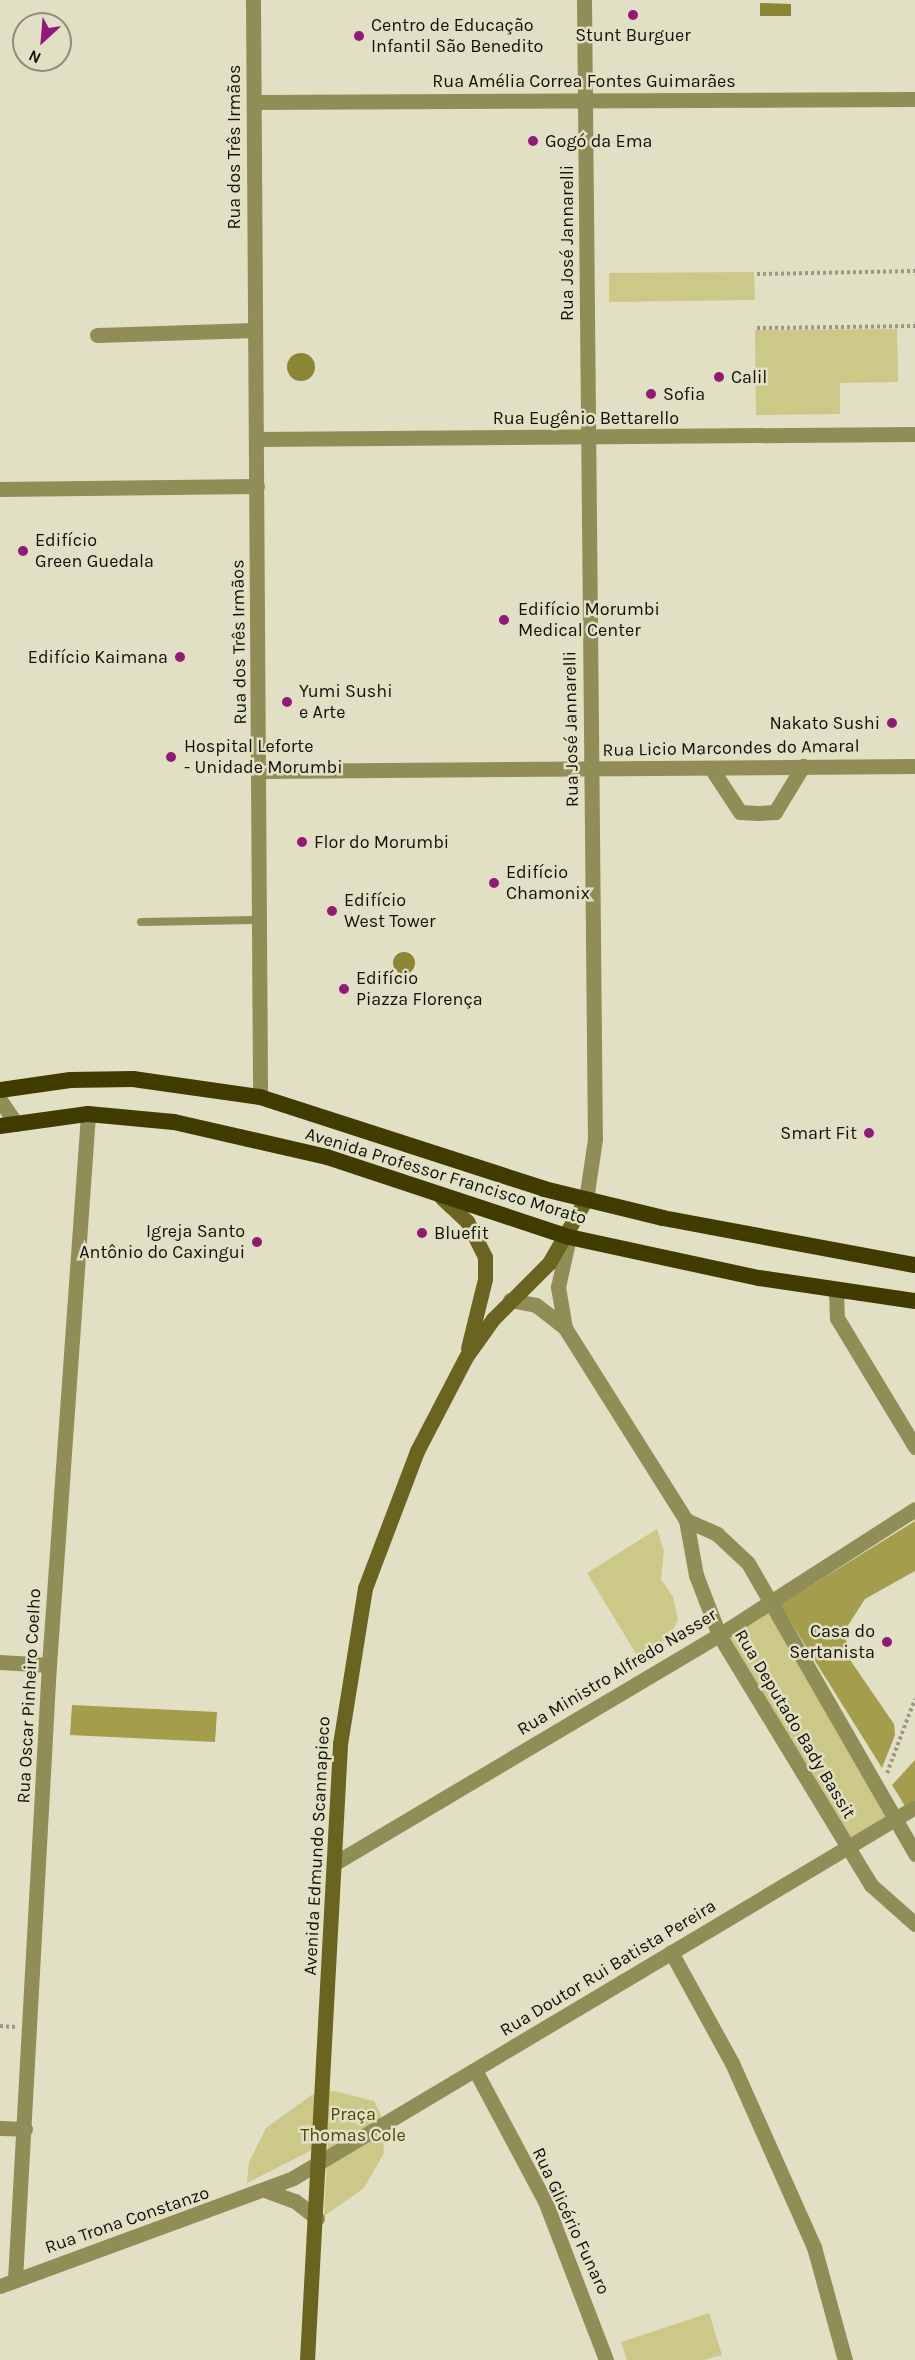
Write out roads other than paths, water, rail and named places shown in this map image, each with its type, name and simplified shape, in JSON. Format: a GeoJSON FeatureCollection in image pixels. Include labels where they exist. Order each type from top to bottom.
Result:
{"type":"FeatureCollection","features":[{"type":"Feature","properties":{"kind":"highway","name":"Avenida Professor Francisco Morato"},"geometry":{"type":"LineString","coordinates":[[0,1090],[70,1080],[133,1079],[260,1097],[586,1199],[915,1264]]}},
{"type":"Feature","properties":{"kind":"highway","name":"Avenida Professor Francisco Morato"},"geometry":{"type":"LineString","coordinates":[[8,1125],[88,1114],[174,1122],[270,1142],[568,1237],[836,1291],[915,1301]]}},
{"type":"Feature","properties":{"kind":"main road","name":"Avenida Edmundo Scannapieco"},"geometry":{"type":"LineString","coordinates":[[442,1198],[467,1221],[485,1257],[485,1279],[466,1357]]}},
{"type":"Feature","properties":{"kind":"main road","name":"Rua José Jannarelli"},"geometry":{"type":"LineString","coordinates":[[568,1237],[586,1199]]}},
{"type":"Feature","properties":{"kind":"main road","name":"Avenida Edmundo Scannapieco"},"geometry":{"type":"LineString","coordinates":[[307,2360],[317,2218],[342,1733],[365,1588],[417,1450],[466,1357],[510,1300],[568,1237]]}},
{"type":"Feature","properties":{"kind":"street","name":"Rua dos Três Irmãos"},"geometry":{"type":"LineString","coordinates":[[253,0],[261,920],[260,1097]]}},
{"type":"Feature","properties":{"kind":"street","name":"Rua José Jannarelli"},"geometry":{"type":"LineString","coordinates":[[584,0],[595,1139],[586,1199]]}},
{"type":"Feature","properties":{"kind":"street","name":"Rua Amélia Correa Fontes Guimarães"},"geometry":{"type":"LineString","coordinates":[[254,102],[915,99]]}},
{"type":"Feature","properties":{"kind":"street"},"geometry":{"type":"LineString","coordinates":[[97,335],[255,330]]}},
{"type":"Feature","properties":{"kind":"street","name":"Rua Eugênio Bettarello"},"geometry":{"type":"LineString","coordinates":[[257,439],[915,434]]}},
{"type":"Feature","properties":{"kind":"street"},"geometry":{"type":"LineString","coordinates":[[0,489],[257,486]]}},
{"type":"Feature","properties":{"kind":"street"},"geometry":{"type":"LineString","coordinates":[[711,768],[740,812],[758,813],[775,812],[803,766]]}},
{"type":"Feature","properties":{"kind":"street","name":"Rua Licio Marcondes do Amaral"},"geometry":{"type":"LineString","coordinates":[[260,771],[915,766]]}},
{"type":"Feature","properties":{"kind":"street"},"geometry":{"type":"LineString","coordinates":[[0,1100],[8,1125]]}},
{"type":"Feature","properties":{"kind":"street","name":"Rua Oscar Pinheiro Coelho"},"geometry":{"type":"LineString","coordinates":[[15,2280],[49,1665],[88,1114]]}},
{"type":"Feature","properties":{"kind":"street","name":"Rua Deputado Bady Bassit"},"geometry":{"type":"LineString","coordinates":[[565,1329],[558,1287],[568,1237]]}},
{"type":"Feature","properties":{"kind":"street"},"geometry":{"type":"LineString","coordinates":[[836,1291],[837,1318],[915,1447]]}},
{"type":"Feature","properties":{"kind":"street","name":"Rua Deputado Bady Bassit"},"geometry":{"type":"LineString","coordinates":[[510,1300],[537,1305],[565,1329],[686,1520],[702,1597],[719,1635],[871,1886],[915,1924]]}},
{"type":"Feature","properties":{"kind":"street","name":"Rua Ministro Alfredo Nasser"},"geometry":{"type":"LineString","coordinates":[[335,1863],[719,1635],[915,1509]]}},
{"type":"Feature","properties":{"kind":"street","name":"Rua Deputado Bady Bassit"},"geometry":{"type":"LineString","coordinates":[[686,1520],[734,1546],[770,1601],[880,1787],[915,1854]]}},
{"type":"Feature","properties":{"kind":"street"},"geometry":{"type":"LineString","coordinates":[[0,1662],[49,1665]]}},
{"type":"Feature","properties":{"kind":"street","name":"Rua Doutor Rui Batista Pereira"},"geometry":{"type":"LineString","coordinates":[[320,2162],[915,1807]]}},
{"type":"Feature","properties":{"kind":"street"},"geometry":{"type":"LineString","coordinates":[[671,1952],[732,2063],[814,2247],[845,2360]]}},
{"type":"Feature","properties":{"kind":"street","name":"Rua Glicério Funaro"},"geometry":{"type":"LineString","coordinates":[[475,2070],[546,2201],[606,2360]]}},
{"type":"Feature","properties":{"kind":"street"},"geometry":{"type":"LineString","coordinates":[[0,2128],[25,2128]]}},
{"type":"Feature","properties":{"kind":"street","name":"Rua Trona Constanzo"},"geometry":{"type":"LineString","coordinates":[[0,2286],[267,2191],[320,2162]]}},
{"type":"Feature","properties":{"kind":"street"},"geometry":{"type":"LineString","coordinates":[[267,2191],[295,2201],[317,2218]]}},
{"type":"Feature","properties":{"kind":"lane"},"geometry":{"type":"LineString","coordinates":[[141,922],[261,920]]}},
{"type":"Feature","properties":{"kind":"place","name":"Stunt Burguer"},"geometry":{"type":"Point","coordinates":[633,15]}},
{"type":"Feature","properties":{"kind":"place","name":"Centro de Educação Infantil São Benedito"},"geometry":{"type":"Point","coordinates":[359,36]}},
{"type":"Feature","properties":{"kind":"place","name":"Gogó da Ema"},"geometry":{"type":"Point","coordinates":[533,141]}},
{"type":"Feature","properties":{"kind":"place","name":"Calil"},"geometry":{"type":"Point","coordinates":[719,377]}},
{"type":"Feature","properties":{"kind":"place","name":"Sofia"},"geometry":{"type":"Point","coordinates":[651,394]}},
{"type":"Feature","properties":{"kind":"place","name":"Edifício Green Guedala"},"geometry":{"type":"Point","coordinates":[23,551]}},
{"type":"Feature","properties":{"kind":"place","name":"Edifício Morumbi Medical Center"},"geometry":{"type":"Point","coordinates":[504,620]}},
{"type":"Feature","properties":{"kind":"place","name":"Edifício Kaimana"},"geometry":{"type":"Point","coordinates":[180,657]}},
{"type":"Feature","properties":{"kind":"place","name":"Yumi Sushi e Arte"},"geometry":{"type":"Point","coordinates":[287,702]}},
{"type":"Feature","properties":{"kind":"place","name":"Nakato Sushi"},"geometry":{"type":"Point","coordinates":[892,723]}},
{"type":"Feature","properties":{"kind":"place","name":"Hospital Leforte - Unidade Morumbi"},"geometry":{"type":"Point","coordinates":[171,757]}},
{"type":"Feature","properties":{"kind":"place","name":"Flor do Morumbi"},"geometry":{"type":"Point","coordinates":[302,842]}},
{"type":"Feature","properties":{"kind":"place","name":"Edifício Chamonix"},"geometry":{"type":"Point","coordinates":[494,883]}},
{"type":"Feature","properties":{"kind":"place","name":"Edifício West Tower"},"geometry":{"type":"Point","coordinates":[332,911]}},
{"type":"Feature","properties":{"kind":"place","name":"Edifício Piazza Florença"},"geometry":{"type":"Point","coordinates":[344,989]}},
{"type":"Feature","properties":{"kind":"place","name":"Smart Fit"},"geometry":{"type":"Point","coordinates":[869,1133]}},
{"type":"Feature","properties":{"kind":"place","name":"Bluefit"},"geometry":{"type":"Point","coordinates":[422,1233]}},
{"type":"Feature","properties":{"kind":"place","name":"Igreja Santo Antônio do Caxingui"},"geometry":{"type":"Point","coordinates":[257,1242]}},
{"type":"Feature","properties":{"kind":"place","name":"Casa do Sertanista"},"geometry":{"type":"Point","coordinates":[887,1642]}},
{"type":"Feature","properties":{"kind":"park label","name":"Praça Thomas Cole"},"geometry":{"type":"Point","coordinates":[353,2125]}}]}
